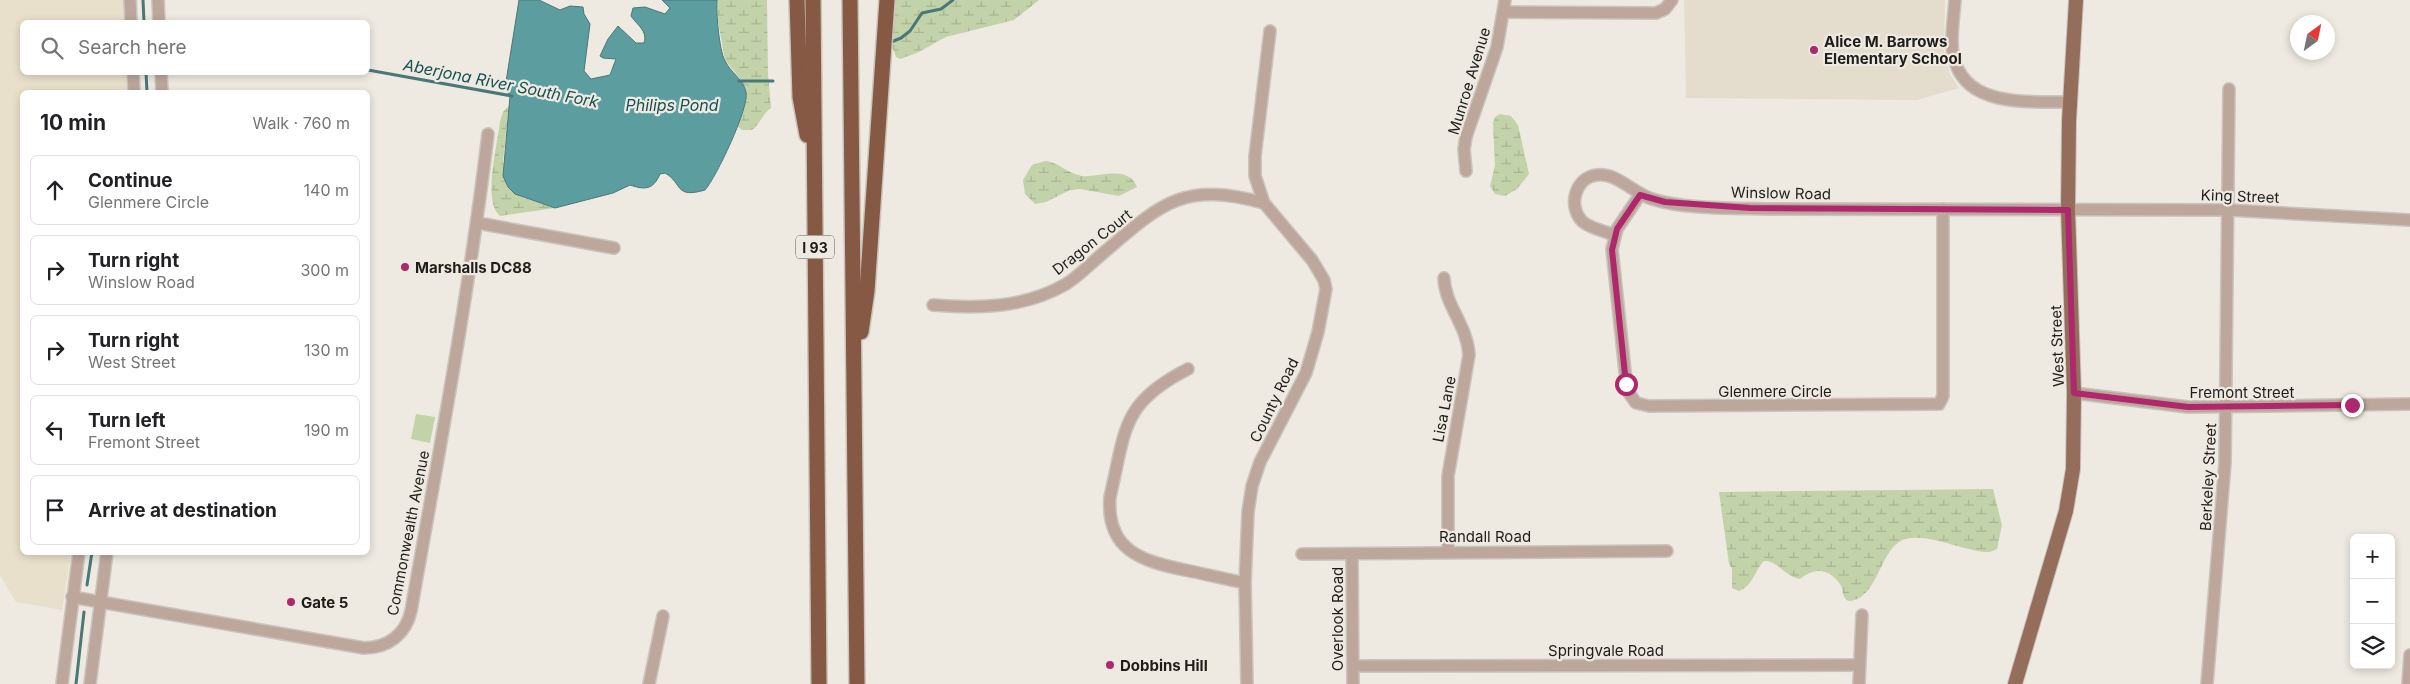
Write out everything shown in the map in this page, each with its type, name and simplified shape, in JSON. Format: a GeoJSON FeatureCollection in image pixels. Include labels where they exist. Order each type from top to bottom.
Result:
{"type":"FeatureCollection","features":[{"type":"Feature","properties":{"kind":"highway"},"geometry":{"type":"LineString","coordinates":[[797,0],[800,97],[814,176]]}},
{"type":"Feature","properties":{"kind":"highway","name":"I 93"},"geometry":{"type":"LineString","coordinates":[[813,0],[819,684]]}},
{"type":"Feature","properties":{"kind":"highway","name":"I 93"},"geometry":{"type":"LineString","coordinates":[[850,0],[857,684]]}},
{"type":"Feature","properties":{"kind":"highway"},"geometry":{"type":"LineString","coordinates":[[854,376],[867,291],[887,0]]}},
{"type":"Feature","properties":{"kind":"main road","name":"West Street"},"geometry":{"type":"LineString","coordinates":[[2015,684],[2069,497],[2074,454],[2068,210],[2070,102],[2076,0]]}},
{"type":"Feature","properties":{"kind":"street"},"geometry":{"type":"LineString","coordinates":[[130,0],[131,20]]}},
{"type":"Feature","properties":{"kind":"street"},"geometry":{"type":"LineString","coordinates":[[158,0],[159,20]]}},
{"type":"Feature","properties":{"kind":"street","name":"Munroe Avenue"},"geometry":{"type":"LineString","coordinates":[[1466,171],[1464,149],[1466,137],[1497,47],[1505,0]]}},
{"type":"Feature","properties":{"kind":"street"},"geometry":{"type":"LineString","coordinates":[[1954,0],[1953,55],[1962,75],[1971,86],[1984,94],[1998,99],[2070,102]]}},
{"type":"Feature","properties":{"kind":"street"},"geometry":{"type":"LineString","coordinates":[[1504,12],[1656,13],[1669,4]]}},
{"type":"Feature","properties":{"kind":"street","name":"County Road"},"geometry":{"type":"LineString","coordinates":[[1247,684],[1245,583],[1248,512],[1255,474],[1306,373],[1326,289],[1319,270],[1264,203],[1257,187],[1254,166],[1270,31]]}},
{"type":"Feature","properties":{"kind":"street"},"geometry":{"type":"LineString","coordinates":[[133,75],[134,90]]}},
{"type":"Feature","properties":{"kind":"street"},"geometry":{"type":"LineString","coordinates":[[161,75],[162,90]]}},
{"type":"Feature","properties":{"kind":"street","name":"Berkeley Street"},"geometry":{"type":"LineString","coordinates":[[2206,684],[2223,504],[2229,210],[2229,89]]}},
{"type":"Feature","properties":{"kind":"street","name":"Commonwealth Avenue"},"geometry":{"type":"LineString","coordinates":[[72,597],[364,648],[383,645],[398,635],[407,624],[411,611],[478,223],[488,134]]}},
{"type":"Feature","properties":{"kind":"street","name":"Winslow Road"},"geometry":{"type":"LineString","coordinates":[[1615,235],[1588,225],[1579,217],[1574,206],[1578,188],[1590,177],[1603,174],[1617,179],[1640,195],[1665,202],[1750,208],[2068,210]]}},
{"type":"Feature","properties":{"kind":"street","name":"Dragon Court"},"geometry":{"type":"LineString","coordinates":[[933,305],[995,307],[1058,288],[1076,277],[1146,218],[1178,198],[1200,194],[1216,194],[1264,203]]}},
{"type":"Feature","properties":{"kind":"street","name":"Glenmere Circle"},"geometry":{"type":"LineString","coordinates":[[1640,195],[1615,235],[1613,259],[1626,384],[1629,396],[1636,402],[1649,406],[1934,405],[1940,402],[1943,396],[1943,209]]}},
{"type":"Feature","properties":{"kind":"street","name":"King Street"},"geometry":{"type":"LineString","coordinates":[[2068,210],[2229,210],[2410,220]]}},
{"type":"Feature","properties":{"kind":"street"},"geometry":{"type":"LineString","coordinates":[[478,223],[614,248]]}},
{"type":"Feature","properties":{"kind":"street","name":"Lisa Lane"},"geometry":{"type":"LineString","coordinates":[[1444,278],[1446,292],[1466,335],[1469,355],[1448,476],[1448,551]]}},
{"type":"Feature","properties":{"kind":"street"},"geometry":{"type":"LineString","coordinates":[[1188,369],[1156,387],[1138,404],[1130,416],[1110,497],[1109,508],[1113,528],[1122,545],[1146,561],[1245,583]]}},
{"type":"Feature","properties":{"kind":"street","name":"Fremont Street"},"geometry":{"type":"LineString","coordinates":[[2074,393],[2172,406],[2226,408],[2410,404]]}},
{"type":"Feature","properties":{"kind":"street","name":"Randall Road"},"geometry":{"type":"LineString","coordinates":[[1302,554],[1448,551],[1667,551]]}},
{"type":"Feature","properties":{"kind":"street","name":"Overlook Road"},"geometry":{"type":"LineString","coordinates":[[1352,554],[1353,684]]}},
{"type":"Feature","properties":{"kind":"street"},"geometry":{"type":"LineString","coordinates":[[62,684],[79,555]]}},
{"type":"Feature","properties":{"kind":"street"},"geometry":{"type":"LineString","coordinates":[[90,684],[107,555]]}},
{"type":"Feature","properties":{"kind":"street"},"geometry":{"type":"LineString","coordinates":[[1859,684],[1862,615]]}},
{"type":"Feature","properties":{"kind":"street"},"geometry":{"type":"LineString","coordinates":[[649,684],[663,616]]}},
{"type":"Feature","properties":{"kind":"street"},"geometry":{"type":"LineString","coordinates":[[2408,684],[2410,655]]}},
{"type":"Feature","properties":{"kind":"street","name":"Springvale Road"},"geometry":{"type":"LineString","coordinates":[[1353,666],[1859,664]]}},
{"type":"Feature","properties":{"kind":"shaded area"},"geometry":{"type":"Polygon","coordinates":[[[0,0],[123,0],[124,20],[20,20],[20,75],[126,75],[126,90],[20,90],[20,555],[71,555],[62,610],[16,602],[0,575],[0,0]]]}},
{"type":"Feature","properties":{"kind":"shaded area","name":"Alice M. Barrows Elementary School"},"geometry":{"type":"Polygon","coordinates":[[[1684,0],[1945,0],[1944,54],[1950,74],[1959,88],[1917,100],[1686,98],[1684,0]]]}},
{"type":"Feature","properties":{"kind":"green space"},"geometry":{"type":"Polygon","coordinates":[[[717,0],[767,0],[768,74],[771,108],[752,130],[742,130],[737,126],[747,96],[741,80],[725,60],[718,21],[717,0]]]}},
{"type":"Feature","properties":{"kind":"green space"},"geometry":{"type":"Polygon","coordinates":[[[890,0],[1039,0],[1014,20],[946,37],[917,53],[900,59],[896,57],[891,43],[890,0]]]}},
{"type":"Feature","properties":{"kind":"green space"},"geometry":{"type":"Polygon","coordinates":[[[509,106],[503,161],[507,186],[521,197],[555,208],[500,216],[495,209],[492,198],[494,157],[500,121],[503,112],[509,106]]]}},
{"type":"Feature","properties":{"kind":"green space"},"geometry":{"type":"Polygon","coordinates":[[[1500,114],[1511,116],[1518,125],[1529,174],[1517,189],[1505,196],[1495,194],[1490,186],[1495,166],[1493,123],[1495,117],[1500,114]]]}},
{"type":"Feature","properties":{"kind":"green space"},"geometry":{"type":"Polygon","coordinates":[[[1045,161],[1055,163],[1072,173],[1082,176],[1120,174],[1133,180],[1137,187],[1119,196],[1080,189],[1070,190],[1046,202],[1035,204],[1025,194],[1023,180],[1032,165],[1045,161]]]}},
{"type":"Feature","properties":{"kind":"green space"},"geometry":{"type":"Polygon","coordinates":[[[416,414],[435,417],[430,443],[411,439],[416,414]]]}},
{"type":"Feature","properties":{"kind":"green space"},"geometry":{"type":"Polygon","coordinates":[[[1993,489],[2002,525],[1997,549],[1990,552],[1968,549],[1930,539],[1908,538],[1892,548],[1865,594],[1857,599],[1848,601],[1844,597],[1840,584],[1826,572],[1811,572],[1800,579],[1795,578],[1769,561],[1764,561],[1751,582],[1744,588],[1739,591],[1732,588],[1732,569],[1729,564],[1719,492],[1993,489]]]}},
{"type":"Feature","properties":{"kind":"water","name":"Philips Pond"},"geometry":{"type":"Polygon","coordinates":[[[519,0],[539,0],[560,10],[570,6],[583,7],[584,14],[590,24],[584,71],[591,79],[610,75],[616,59],[600,56],[608,39],[618,26],[636,43],[644,43],[643,32],[631,16],[633,8],[645,7],[665,14],[670,8],[662,0],[717,0],[718,31],[723,55],[725,61],[744,87],[746,100],[731,142],[717,172],[705,190],[688,193],[683,191],[665,173],[660,174],[654,183],[648,187],[640,188],[630,185],[613,193],[555,208],[515,194],[508,187],[503,176],[510,96],[505,88],[519,0]]]}},
{"type":"Feature","properties":{"kind":"waterway"},"geometry":{"type":"LineString","coordinates":[[143,0],[144,20]]}},
{"type":"Feature","properties":{"kind":"waterway","name":"Aberjona River South Fork"},"geometry":{"type":"LineString","coordinates":[[889,43],[901,38],[910,31],[922,13],[941,9],[953,0]]}},
{"type":"Feature","properties":{"kind":"waterway","name":"Aberjona River South Fork"},"geometry":{"type":"LineString","coordinates":[[370,70],[512,96]]}},
{"type":"Feature","properties":{"kind":"waterway"},"geometry":{"type":"LineString","coordinates":[[146,75],[147,90]]}},
{"type":"Feature","properties":{"kind":"waterway","name":"Aberjona River South Fork"},"geometry":{"type":"LineString","coordinates":[[739,81],[773,81]]}},
{"type":"Feature","properties":{"kind":"waterway"},"geometry":{"type":"LineString","coordinates":[[87,585],[92,555]]}},
{"type":"Feature","properties":{"kind":"waterway"},"geometry":{"type":"LineString","coordinates":[[76,684],[84,612]]}},
{"type":"Feature","properties":{"kind":"place","name":"Alice M. Barrows Elementary School"},"geometry":{"type":"Point","coordinates":[1814,50]}},
{"type":"Feature","properties":{"kind":"place","name":"Marshalls DC88"},"geometry":{"type":"Point","coordinates":[405,267]}},
{"type":"Feature","properties":{"kind":"place","name":"Gate 5"},"geometry":{"type":"Point","coordinates":[291,602]}},
{"type":"Feature","properties":{"kind":"place","name":"Dobbins Hill"},"geometry":{"type":"Point","coordinates":[1110,665]}},
{"type":"Feature","properties":{"kind":"route"},"geometry":{"type":"LineString","coordinates":[[1626,384],[1612,250],[1617,229],[1640,195],[1657,201],[1715,207],[2068,210],[2074,393],[2188,407],[2352,405]]}}]}
